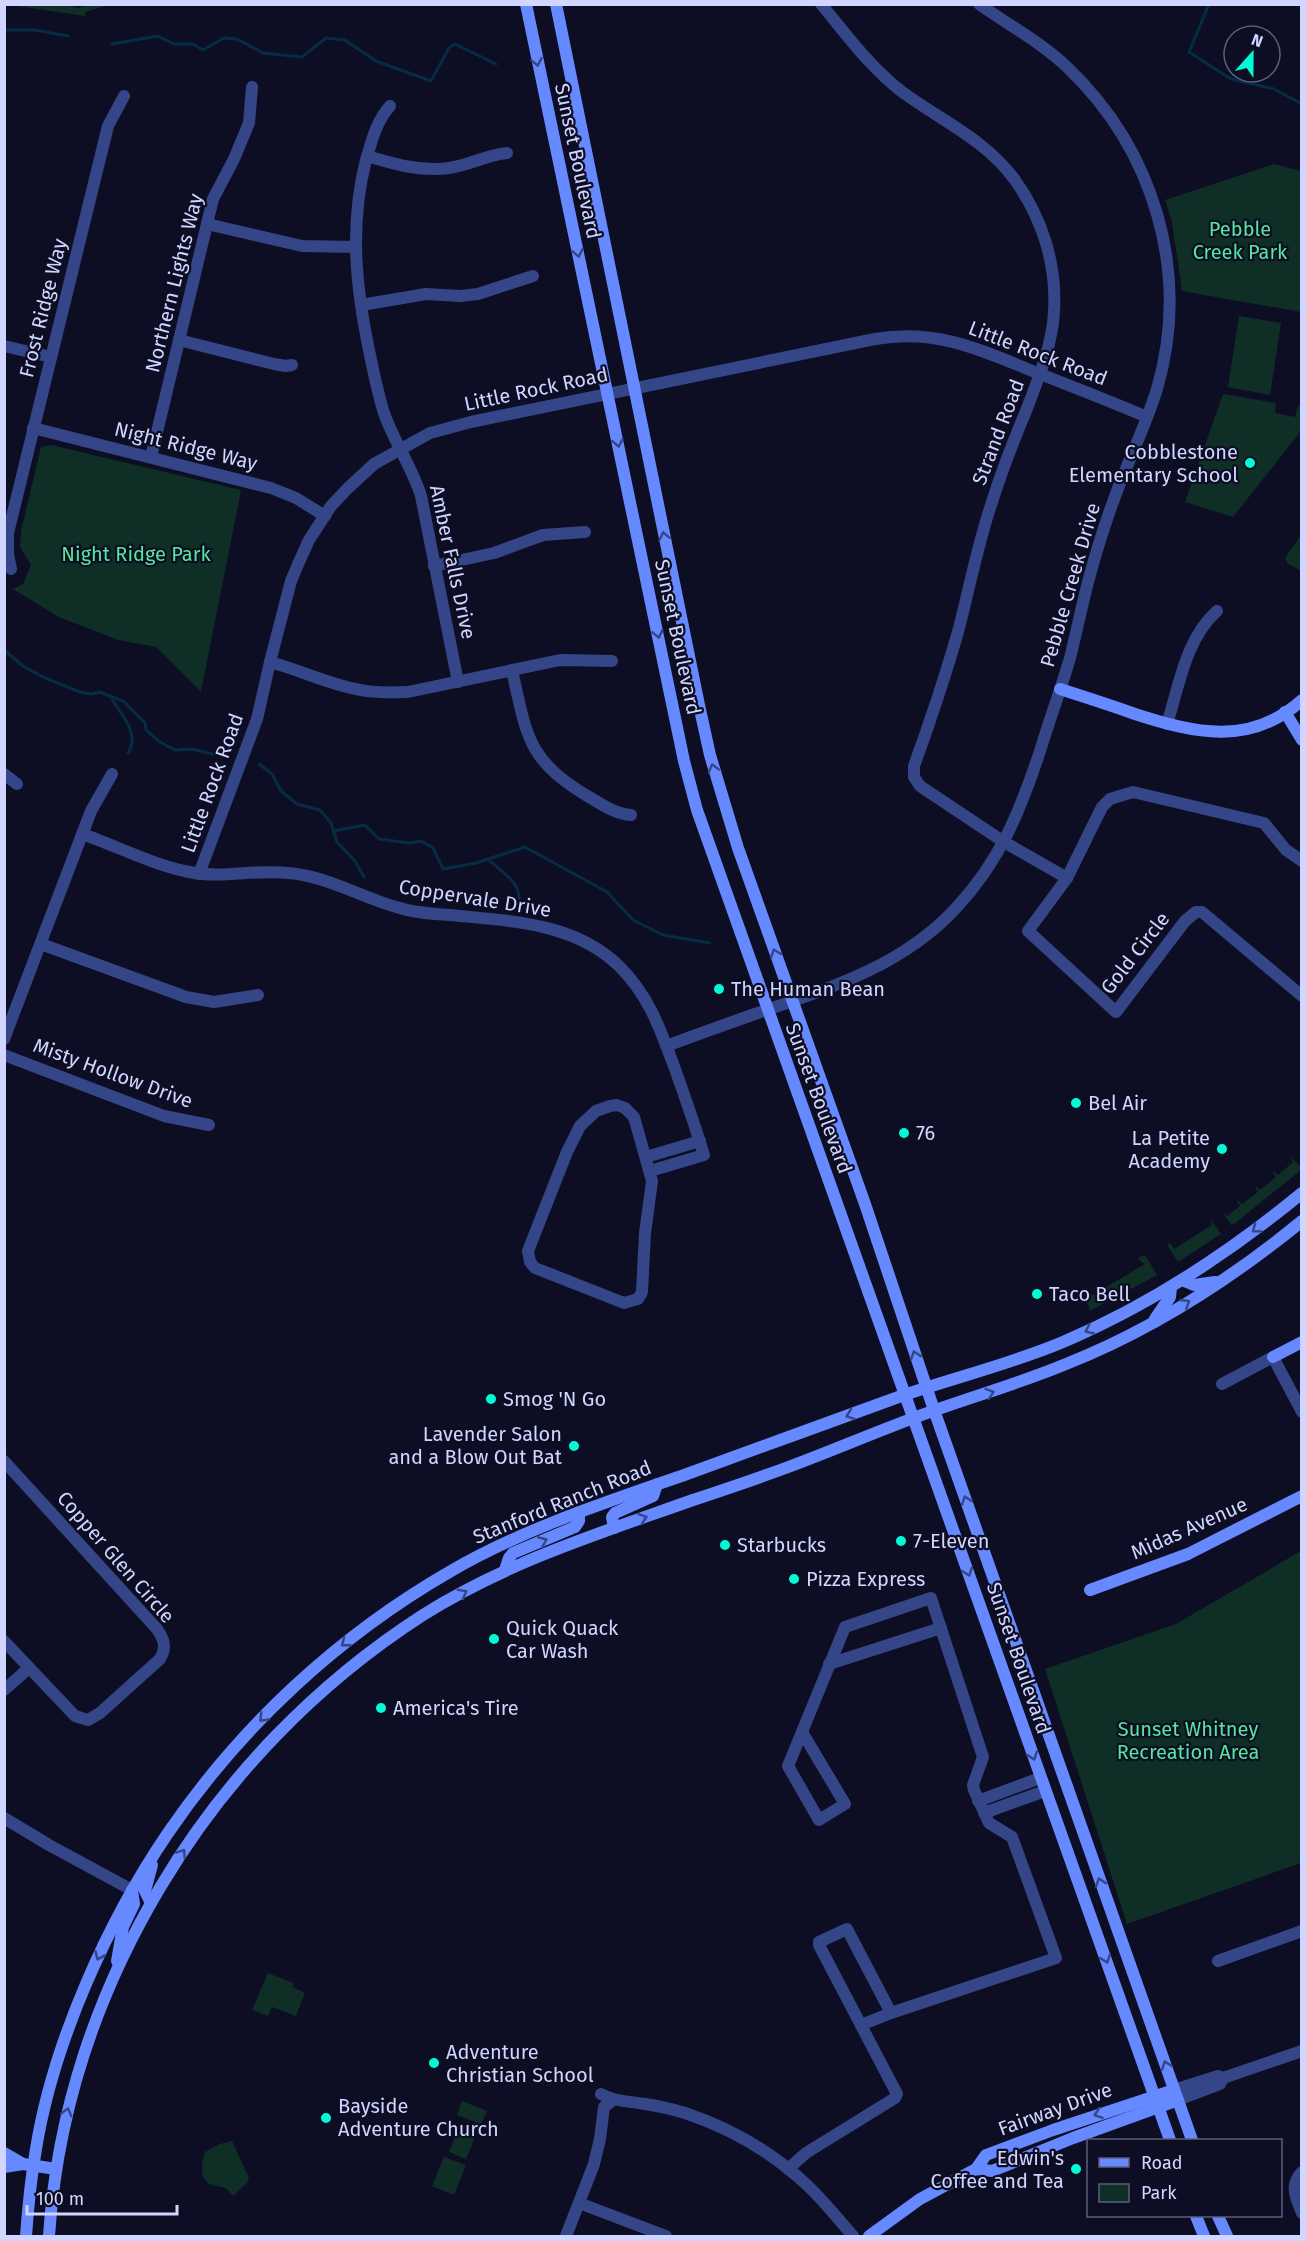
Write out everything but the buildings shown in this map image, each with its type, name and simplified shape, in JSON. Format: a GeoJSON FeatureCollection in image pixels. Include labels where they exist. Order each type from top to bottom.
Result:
{"type":"FeatureCollection","features":[{"type":"Feature","properties":{"kind":"main road","name":"Sunset Boulevard"},"geometry":{"type":"LineString","coordinates":[[526,4],[684,761],[713,858],[1170,2139]]}},
{"type":"Feature","properties":{"kind":"main road","name":"Sunset Boulevard"},"geometry":{"type":"LineString","coordinates":[[556,4],[710,755],[738,848],[868,1212],[926,1388],[1192,2139]]}},
{"type":"Feature","properties":{"kind":"main road"},"geometry":{"type":"LineString","coordinates":[[1060,689],[1167,724],[1196,731],[1223,732],[1252,727],[1285,712],[1302,700]]}},
{"type":"Feature","properties":{"kind":"main road"},"geometry":{"type":"LineString","coordinates":[[1285,712],[1302,740]]}},
{"type":"Feature","properties":{"kind":"main road","name":"Stanford Ranch Road"},"geometry":{"type":"LineString","coordinates":[[26,2236],[28,2164],[36,2147],[53,2074],[86,1986],[132,1890],[189,1802],[218,1766],[291,1689],[338,1648],[372,1622],[454,1569],[500,1545],[579,1512],[904,1395],[1065,1341],[1124,1313],[1176,1284],[1237,1244],[1302,1193]]}},
{"type":"Feature","properties":{"kind":"main road","name":"Stanford Ranch Road"},"geometry":{"type":"LineString","coordinates":[[50,2236],[56,2169],[76,2078],[114,1974],[151,1903],[177,1860],[228,1790],[304,1708],[355,1664],[425,1614],[505,1570],[560,1547],[790,1467],[934,1410],[1055,1369],[1152,1323],[1223,1280],[1302,1221]]}},
{"type":"Feature","properties":{"kind":"main road"},"geometry":{"type":"LineString","coordinates":[[1152,1323],[1176,1284],[1194,1285],[1223,1280]]}},
{"type":"Feature","properties":{"kind":"main road"},"geometry":{"type":"LineString","coordinates":[[1273,1357],[1302,1342]]}},
{"type":"Feature","properties":{"kind":"main road"},"geometry":{"type":"LineString","coordinates":[[614,1528],[612,1517],[615,1513],[653,1496],[657,1484]]}},
{"type":"Feature","properties":{"kind":"main road","name":"Midas Avenue"},"geometry":{"type":"LineString","coordinates":[[1090,1590],[1188,1554],[1302,1496]]}},
{"type":"Feature","properties":{"kind":"main road"},"geometry":{"type":"LineString","coordinates":[[505,1570],[513,1553],[575,1527],[579,1521],[579,1512]]}},
{"type":"Feature","properties":{"kind":"main road"},"geometry":{"type":"LineString","coordinates":[[151,1903],[145,1891],[157,1849]]}},
{"type":"Feature","properties":{"kind":"main road"},"geometry":{"type":"LineString","coordinates":[[114,1974],[123,1927],[134,1904],[132,1890]]}},
{"type":"Feature","properties":{"kind":"main road","name":"Fairway Drive"},"geometry":{"type":"LineString","coordinates":[[868,2236],[920,2199],[976,2169],[992,2171],[1176,2095]]}},
{"type":"Feature","properties":{"kind":"main road"},"geometry":{"type":"LineString","coordinates":[[4,2153],[28,2164],[56,2169]]}},
{"type":"Feature","properties":{"kind":"main road"},"geometry":{"type":"LineString","coordinates":[[4,2167],[28,2164]]}},
{"type":"Feature","properties":{"kind":"main road"},"geometry":{"type":"LineString","coordinates":[[1196,2217],[1204,2236]]}},
{"type":"Feature","properties":{"kind":"main road"},"geometry":{"type":"LineString","coordinates":[[1218,2217],[1227,2236]]}},
{"type":"Feature","properties":{"kind":"street","name":"Strand Road"},"geometry":{"type":"LineString","coordinates":[[821,4],[864,57],[883,76],[902,92],[976,141],[998,160],[1024,193],[1036,214],[1053,274],[1053,323],[1048,350],[992,502],[953,649],[914,766],[914,777],[920,786],[1004,842]]}},
{"type":"Feature","properties":{"kind":"street","name":"Pebble Creek Drive"},"geometry":{"type":"LineString","coordinates":[[666,1046],[866,973],[919,941],[957,908],[983,876],[1004,842],[1024,798],[1060,689],[1101,538],[1147,417],[1162,364],[1169,297],[1164,242],[1147,183],[1120,130],[1085,85],[1045,49],[979,4]]}},
{"type":"Feature","properties":{"kind":"street","name":"Northern Lights Way"},"geometry":{"type":"LineString","coordinates":[[151,457],[216,190],[229,169],[249,123],[252,87]]}},
{"type":"Feature","properties":{"kind":"street","name":"Frost Ridge Way"},"geometry":{"type":"LineString","coordinates":[[11,569],[8,533],[33,428],[108,126],[124,96]]}},
{"type":"Feature","properties":{"kind":"street","name":"Amber Falls Drive"},"geometry":{"type":"LineString","coordinates":[[390,106],[382,115],[374,131],[356,207],[355,247],[361,305],[383,410],[416,479],[421,496],[458,682]]}},
{"type":"Feature","properties":{"kind":"street"},"geometry":{"type":"LineString","coordinates":[[367,156],[401,166],[432,169],[448,168],[507,153]]}},
{"type":"Feature","properties":{"kind":"street"},"geometry":{"type":"LineString","coordinates":[[207,224],[302,246],[355,247]]}},
{"type":"Feature","properties":{"kind":"street"},"geometry":{"type":"LineString","coordinates":[[361,305],[426,294],[460,296],[478,294],[533,276]]}},
{"type":"Feature","properties":{"kind":"street","name":"Little Rock Road"},"geometry":{"type":"LineString","coordinates":[[199,874],[257,719],[291,581],[309,540],[346,489],[374,464],[400,448],[451,427],[875,339],[908,336],[940,338],[963,344],[1147,417]]}},
{"type":"Feature","properties":{"kind":"street"},"geometry":{"type":"LineString","coordinates":[[178,340],[274,364],[292,365]]}},
{"type":"Feature","properties":{"kind":"street"},"geometry":{"type":"LineString","coordinates":[[4,346],[51,357]]}},
{"type":"Feature","properties":{"kind":"street","name":"Night Ridge Way"},"geometry":{"type":"LineString","coordinates":[[33,428],[279,490],[325,516]]}},
{"type":"Feature","properties":{"kind":"street"},"geometry":{"type":"LineString","coordinates":[[434,566],[494,553],[543,535],[585,532]]}},
{"type":"Feature","properties":{"kind":"street"},"geometry":{"type":"LineString","coordinates":[[1167,724],[1191,647],[1206,620],[1217,611]]}},
{"type":"Feature","properties":{"kind":"street"},"geometry":{"type":"LineString","coordinates":[[270,662],[349,688],[376,692],[408,692],[560,660],[612,661]]}},
{"type":"Feature","properties":{"kind":"street"},"geometry":{"type":"LineString","coordinates":[[512,670],[523,719],[534,750],[543,762],[573,788],[611,810],[631,815]]}},
{"type":"Feature","properties":{"kind":"street"},"geometry":{"type":"LineString","coordinates":[[4,774],[17,784]]}},
{"type":"Feature","properties":{"kind":"street"},"geometry":{"type":"LineString","coordinates":[[4,1039],[96,799],[112,774]]}},
{"type":"Feature","properties":{"kind":"street","name":"Gold Circle"},"geometry":{"type":"LineString","coordinates":[[1302,861],[1286,850],[1264,823],[1133,792],[1110,799],[1102,807],[1067,878],[1028,931],[1116,1012],[1185,921],[1196,912],[1206,914],[1302,996]]}},
{"type":"Feature","properties":{"kind":"street","name":"Coppervale Drive"},"geometry":{"type":"LineString","coordinates":[[82,834],[165,865],[199,874],[215,876],[266,872],[304,875],[326,880],[400,909],[524,923],[573,935],[619,966],[635,983],[654,1012],[704,1155],[680,1162]]}},
{"type":"Feature","properties":{"kind":"street"},"geometry":{"type":"LineString","coordinates":[[1004,842],[1067,878]]}},
{"type":"Feature","properties":{"kind":"street"},"geometry":{"type":"LineString","coordinates":[[41,944],[186,998],[214,1002],[258,995]]}},
{"type":"Feature","properties":{"kind":"street","name":"Misty Hollow Drive"},"geometry":{"type":"LineString","coordinates":[[4,1055],[164,1116],[209,1125]]}},
{"type":"Feature","properties":{"kind":"street"},"geometry":{"type":"LineString","coordinates":[[610,1106],[625,1108],[634,1117],[646,1157],[650,1171],[651,1193],[645,1233],[644,1282],[638,1299],[624,1303],[535,1268],[530,1262],[528,1251],[530,1243],[571,1143],[585,1120],[597,1111],[610,1106]]}},
{"type":"Feature","properties":{"kind":"street"},"geometry":{"type":"LineString","coordinates":[[646,1157],[700,1141]]}},
{"type":"Feature","properties":{"kind":"street"},"geometry":{"type":"LineString","coordinates":[[650,1171],[680,1162],[676,1148]]}},
{"type":"Feature","properties":{"kind":"street"},"geometry":{"type":"LineString","coordinates":[[1222,1384],[1273,1357],[1302,1412]]}},
{"type":"Feature","properties":{"kind":"street","name":"Copper Glen Circle"},"geometry":{"type":"LineString","coordinates":[[4,1461],[157,1629],[164,1642],[160,1659],[100,1713],[87,1720],[75,1716],[29,1668]]}},
{"type":"Feature","properties":{"kind":"street"},"geometry":{"type":"LineString","coordinates":[[802,1732],[845,1804],[819,1820],[788,1766],[845,1627],[931,1598],[983,1757],[973,1785],[978,1801],[994,1828],[1012,1838],[1056,1958],[861,2025]]}},
{"type":"Feature","properties":{"kind":"street"},"geometry":{"type":"LineString","coordinates":[[829,1664],[941,1628]]}},
{"type":"Feature","properties":{"kind":"street"},"geometry":{"type":"LineString","coordinates":[[4,1641],[29,1668],[4,1690]]}},
{"type":"Feature","properties":{"kind":"street"},"geometry":{"type":"LineString","coordinates":[[978,1801],[1040,1778]]}},
{"type":"Feature","properties":{"kind":"street"},"geometry":{"type":"LineString","coordinates":[[984,1813],[1045,1791]]}},
{"type":"Feature","properties":{"kind":"street"},"geometry":{"type":"LineString","coordinates":[[4,1818],[132,1890]]}},
{"type":"Feature","properties":{"kind":"street"},"geometry":{"type":"LineString","coordinates":[[788,2169],[806,2153],[895,2098],[896,2090],[819,1942],[847,1929],[891,2013]]}},
{"type":"Feature","properties":{"kind":"street"},"geometry":{"type":"LineString","coordinates":[[1218,1961],[1302,1931]]}},
{"type":"Feature","properties":{"kind":"street"},"geometry":{"type":"LineString","coordinates":[[1176,2095],[1218,2076],[1223,2078],[1302,2051]]}},
{"type":"Feature","properties":{"kind":"street"},"geometry":{"type":"LineString","coordinates":[[601,2094],[613,2100],[661,2107],[704,2120],[743,2139],[788,2169],[818,2197],[853,2236]]}},
{"type":"Feature","properties":{"kind":"street"},"geometry":{"type":"LineString","coordinates":[[566,2236],[598,2152],[603,2107],[613,2100]]}},
{"type":"Feature","properties":{"kind":"street"},"geometry":{"type":"LineString","coordinates":[[1302,2172],[1295,2179],[1294,2187],[1302,2213]]}},
{"type":"Feature","properties":{"kind":"street"},"geometry":{"type":"LineString","coordinates":[[579,2203],[666,2236]]}},
{"type":"Feature","properties":{"kind":"green space"},"geometry":{"type":"Polygon","coordinates":[[[10,5],[66,5],[77,8],[108,5],[85,12],[85,16],[10,5]]]}},
{"type":"Feature","properties":{"kind":"green space","name":"Pebble Creek Park"},"geometry":{"type":"Polygon","coordinates":[[[1274,164],[1301,171],[1301,312],[1182,291],[1172,222],[1165,200],[1274,164]]]}},
{"type":"Feature","properties":{"kind":"green space"},"geometry":{"type":"Polygon","coordinates":[[[1239,316],[1281,323],[1270,395],[1228,387],[1239,316]]]}},
{"type":"Feature","properties":{"kind":"green space"},"geometry":{"type":"Polygon","coordinates":[[[1223,394],[1276,403],[1275,413],[1295,417],[1298,406],[1301,407],[1301,431],[1233,517],[1185,502],[1223,394]]]}},
{"type":"Feature","properties":{"kind":"green space","name":"Night Ridge Park"},"geometry":{"type":"Polygon","coordinates":[[[51,445],[241,490],[201,692],[156,647],[118,640],[59,617],[13,589],[23,584],[31,565],[20,547],[21,531],[41,447],[51,445]]]}},
{"type":"Feature","properties":{"kind":"green space"},"geometry":{"type":"Polygon","coordinates":[[[1301,535],[1300,570],[1288,564],[1285,558],[1301,535]]]}},
{"type":"Feature","properties":{"kind":"green space"},"geometry":{"type":"Polygon","coordinates":[[[1289,1155],[1301,1167],[1301,1170],[1234,1224],[1232,1223],[1232,1226],[1221,1210],[1227,1216],[1240,1206],[1236,1199],[1242,1204],[1258,1192],[1254,1185],[1260,1190],[1276,1177],[1272,1170],[1278,1175],[1293,1162],[1289,1155]]]}},
{"type":"Feature","properties":{"kind":"green space"},"geometry":{"type":"Polygon","coordinates":[[[1210,1218],[1221,1234],[1178,1262],[1167,1245],[1170,1243],[1174,1249],[1212,1225],[1210,1218]]]}},
{"type":"Feature","properties":{"kind":"green space"},"geometry":{"type":"Polygon","coordinates":[[[1142,1255],[1146,1257],[1157,1275],[1090,1311],[1083,1292],[1093,1295],[1145,1264],[1138,1259],[1142,1255]]]}},
{"type":"Feature","properties":{"kind":"green space","name":"Sunset Whitney Recreation Area"},"geometry":{"type":"Polygon","coordinates":[[[1301,1551],[1301,1863],[1127,1924],[1045,1669],[1176,1624],[1301,1551]]]}},
{"type":"Feature","properties":{"kind":"green space"},"geometry":{"type":"Polygon","coordinates":[[[268,1973],[293,1983],[293,1987],[305,1993],[296,2016],[272,2007],[268,2016],[252,2010],[268,1973]]]}},
{"type":"Feature","properties":{"kind":"green space"},"geometry":{"type":"Polygon","coordinates":[[[462,2101],[487,2111],[481,2124],[457,2115],[462,2101]]]}},
{"type":"Feature","properties":{"kind":"green space"},"geometry":{"type":"Polygon","coordinates":[[[460,2124],[477,2132],[466,2159],[449,2152],[460,2124]]]}},
{"type":"Feature","properties":{"kind":"green space"},"geometry":{"type":"Polygon","coordinates":[[[232,2141],[249,2178],[247,2183],[233,2196],[226,2188],[210,2184],[202,2173],[205,2152],[232,2141]]]}},
{"type":"Feature","properties":{"kind":"green space"},"geometry":{"type":"Polygon","coordinates":[[[444,2157],[466,2165],[454,2195],[432,2186],[444,2157]]]}},
{"type":"Feature","properties":{"kind":"waterway"},"geometry":{"type":"LineString","coordinates":[[1209,4],[1189,52],[1231,79],[1274,89],[1302,104]]}},
{"type":"Feature","properties":{"kind":"waterway"},"geometry":{"type":"LineString","coordinates":[[4,30],[35,30],[68,36]]}},
{"type":"Feature","properties":{"kind":"waterway"},"geometry":{"type":"LineString","coordinates":[[112,44],[158,36],[174,44],[193,44],[203,50],[224,38],[237,39],[263,53],[302,57],[326,38],[345,40],[376,61],[431,81],[449,48],[455,44],[496,64]]}},
{"type":"Feature","properties":{"kind":"waterway"},"geometry":{"type":"LineString","coordinates":[[4,650],[23,666],[43,677],[80,692],[91,694],[100,692],[123,701],[145,723],[146,730],[160,742],[175,750],[191,749],[226,757]]}},
{"type":"Feature","properties":{"kind":"waterway"},"geometry":{"type":"LineString","coordinates":[[112,699],[131,732],[132,739],[128,753]]}},
{"type":"Feature","properties":{"kind":"waterway"},"geometry":{"type":"LineString","coordinates":[[259,764],[272,774],[281,791],[297,804],[320,810],[331,823],[337,842],[355,861],[364,877]]}},
{"type":"Feature","properties":{"kind":"waterway"},"geometry":{"type":"LineString","coordinates":[[333,831],[365,825],[379,839],[409,843],[421,841],[433,848],[443,869],[476,863],[525,847],[607,892],[633,920],[663,935],[710,943]]}},
{"type":"Feature","properties":{"kind":"waterway"},"geometry":{"type":"LineString","coordinates":[[489,860],[514,883],[519,902]]}},
{"type":"Feature","properties":{"kind":"place","name":"Cobblestone Elementary School"},"geometry":{"type":"Point","coordinates":[1250,463]}},
{"type":"Feature","properties":{"kind":"place","name":"The Human Bean"},"geometry":{"type":"Point","coordinates":[719,989]}},
{"type":"Feature","properties":{"kind":"place","name":"Bel Air"},"geometry":{"type":"Point","coordinates":[1076,1103]}},
{"type":"Feature","properties":{"kind":"place","name":"76"},"geometry":{"type":"Point","coordinates":[904,1133]}},
{"type":"Feature","properties":{"kind":"place","name":"La Petite Academy"},"geometry":{"type":"Point","coordinates":[1222,1149]}},
{"type":"Feature","properties":{"kind":"place","name":"Taco Bell"},"geometry":{"type":"Point","coordinates":[1037,1294]}},
{"type":"Feature","properties":{"kind":"place","name":"Smog 'N Go"},"geometry":{"type":"Point","coordinates":[491,1399]}},
{"type":"Feature","properties":{"kind":"place","name":"Lavender Salon and a Blow Out Bat"},"geometry":{"type":"Point","coordinates":[574,1446]}},
{"type":"Feature","properties":{"kind":"place","name":"7-Eleven"},"geometry":{"type":"Point","coordinates":[901,1541]}},
{"type":"Feature","properties":{"kind":"place","name":"Starbucks"},"geometry":{"type":"Point","coordinates":[725,1545]}},
{"type":"Feature","properties":{"kind":"place","name":"Pizza Express"},"geometry":{"type":"Point","coordinates":[794,1579]}},
{"type":"Feature","properties":{"kind":"place","name":"Quick Quack Car Wash"},"geometry":{"type":"Point","coordinates":[494,1639]}},
{"type":"Feature","properties":{"kind":"place","name":"America's Tire"},"geometry":{"type":"Point","coordinates":[381,1708]}},
{"type":"Feature","properties":{"kind":"place","name":"Adventure Christian School"},"geometry":{"type":"Point","coordinates":[434,2063]}},
{"type":"Feature","properties":{"kind":"place","name":"Bayside Adventure Church"},"geometry":{"type":"Point","coordinates":[326,2118]}},
{"type":"Feature","properties":{"kind":"place","name":"Edwin's Coffee and Tea"},"geometry":{"type":"Point","coordinates":[1076,2169]}}]}
